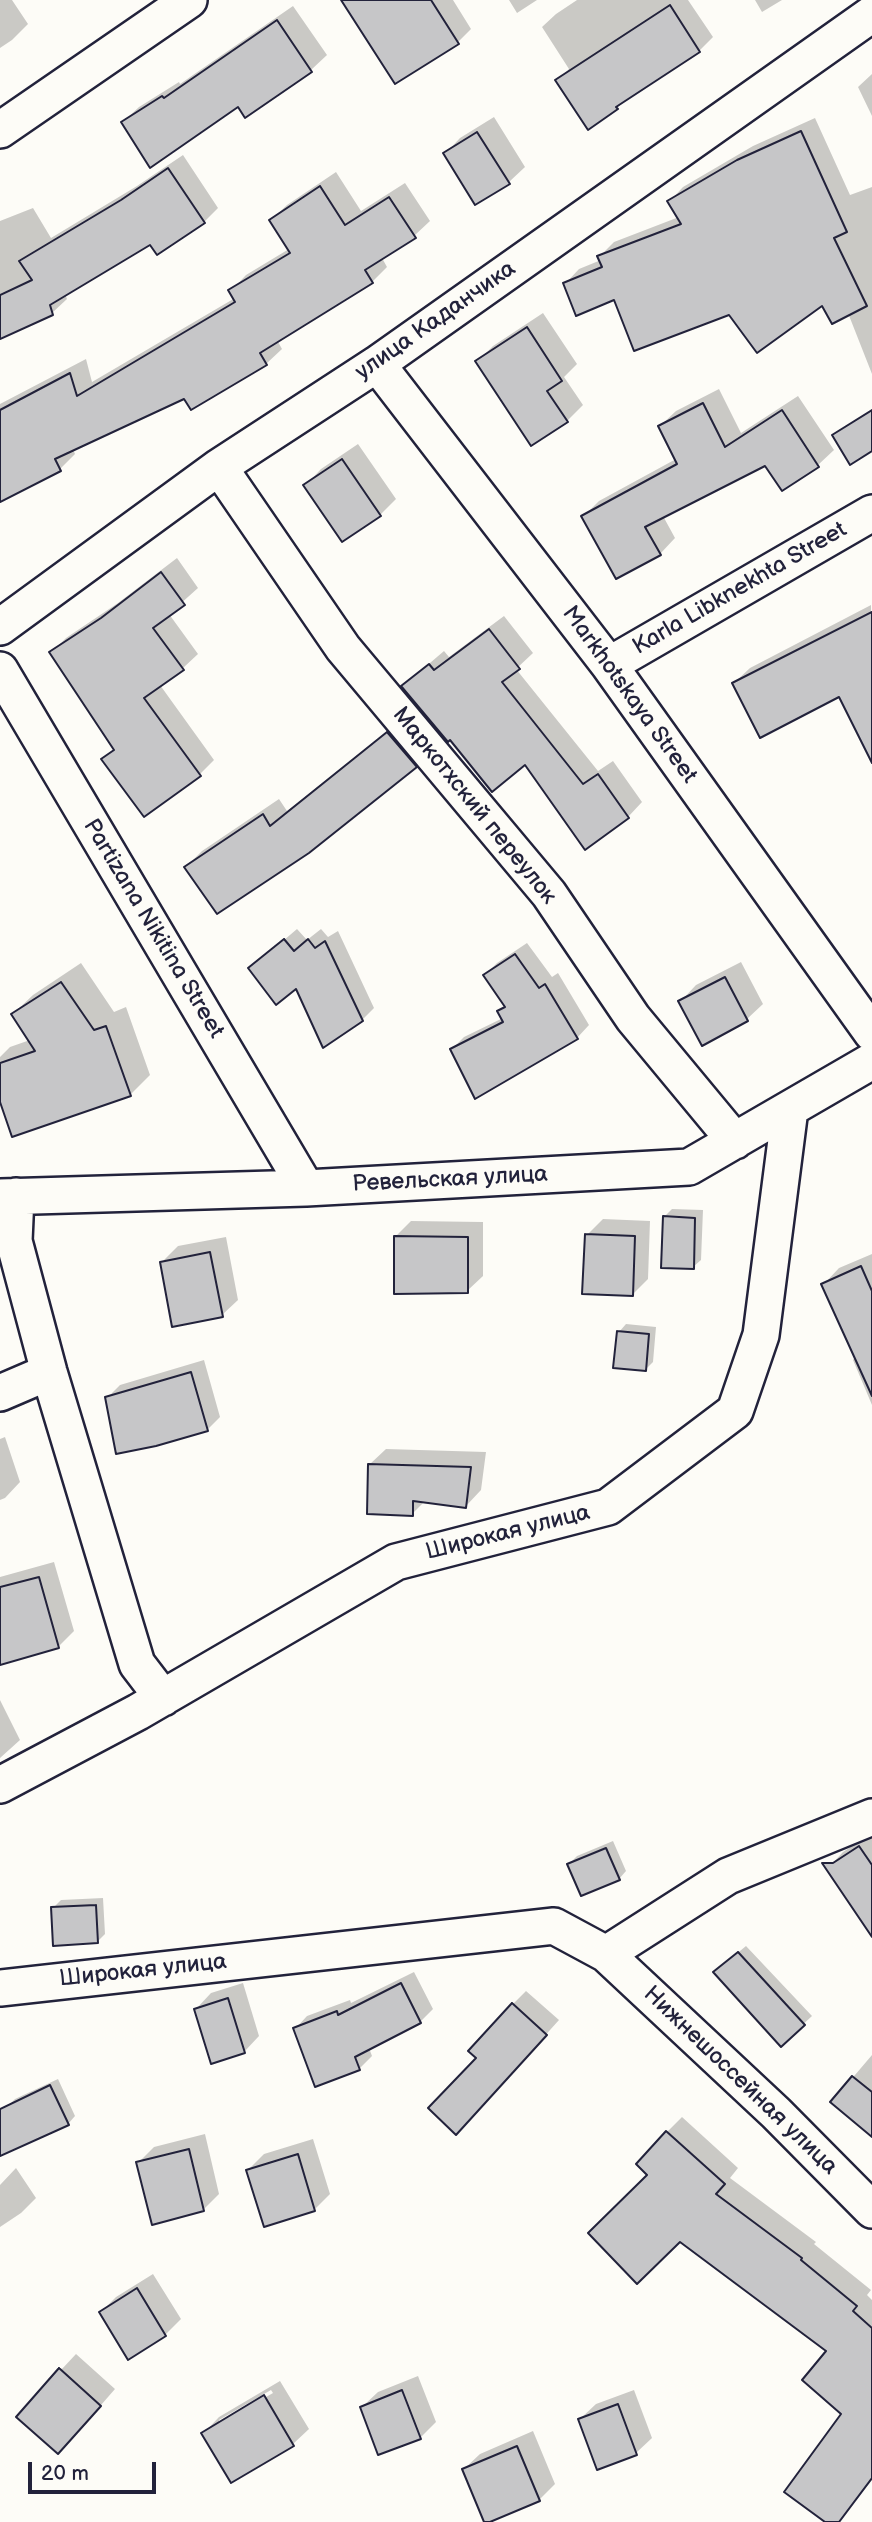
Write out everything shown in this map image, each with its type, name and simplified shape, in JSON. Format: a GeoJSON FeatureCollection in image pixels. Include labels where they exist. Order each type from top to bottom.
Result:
{"type":"FeatureCollection","features":[{"type":"Feature","properties":{"kind":"street"},"geometry":{"type":"LineString","coordinates":[[0,130],[189,0]]}},
{"type":"Feature","properties":{"kind":"street","name":"улица Каданчика"},"geometry":{"type":"LineString","coordinates":[[0,627],[219,467],[377,364],[872,14]]}},
{"type":"Feature","properties":{"kind":"street","name":"Markhotskaya Street"},"geometry":{"type":"LineString","coordinates":[[377,364],[609,665],[872,1033]]}},
{"type":"Feature","properties":{"kind":"street","name":"Маркотхский переулок"},"geometry":{"type":"LineString","coordinates":[[219,467],[343,648],[549,894],[633,1018],[735,1141]]}},
{"type":"Feature","properties":{"kind":"street","name":"Karla Libknekhta Street"},"geometry":{"type":"LineString","coordinates":[[609,665],[872,513]]}},
{"type":"Feature","properties":{"kind":"street","name":"Partizana Nikitina Street"},"geometry":{"type":"LineString","coordinates":[[0,670],[306,1188]]}},
{"type":"Feature","properties":{"kind":"street","name":"Ревельская улица"},"geometry":{"type":"LineString","coordinates":[[8,1197],[306,1188],[689,1167],[872,1061]]}},
{"type":"Feature","properties":{"kind":"street","name":"Широкая улица"},"geometry":{"type":"LineString","coordinates":[[0,1785],[163,1698],[396,1562],[608,1507],[735,1411],[761,1335],[790,1109]]}},
{"type":"Feature","properties":{"kind":"street"},"geometry":{"type":"LineString","coordinates":[[8,1197],[14,1241],[49,1373],[137,1664],[163,1698]]}},
{"type":"Feature","properties":{"kind":"street"},"geometry":{"type":"LineString","coordinates":[[0,1393],[49,1373]]}},
{"type":"Feature","properties":{"kind":"street"},"geometry":{"type":"LineString","coordinates":[[606,1954],[728,1876],[872,1818]]}},
{"type":"Feature","properties":{"kind":"street","name":"Широкая улица"},"geometry":{"type":"LineString","coordinates":[[0,1988],[554,1926],[606,1954]]}},
{"type":"Feature","properties":{"kind":"street","name":"Нижнешоссейная улица"},"geometry":{"type":"LineString","coordinates":[[606,1954],[776,2113],[872,2210]]}},
{"type":"Feature","properties":{"kind":"building"},"geometry":{"type":"Polygon","coordinates":[[[341,0],[431,0],[459,44],[395,84],[341,0]]]}},
{"type":"Feature","properties":{"kind":"building"},"geometry":{"type":"Polygon","coordinates":[[[670,5],[700,52],[616,107],[618,109],[588,130],[555,80],[670,5]]]}},
{"type":"Feature","properties":{"kind":"building"},"geometry":{"type":"Polygon","coordinates":[[[277,20],[312,72],[245,118],[238,107],[150,168],[121,122],[162,96],[164,98],[277,20]]]}},
{"type":"Feature","properties":{"kind":"building"},"geometry":{"type":"Polygon","coordinates":[[[801,131],[847,232],[834,238],[867,306],[832,324],[822,306],[757,353],[729,315],[634,351],[614,300],[576,316],[563,283],[602,267],[597,256],[681,224],[667,201],[737,160],[801,131]]]}},
{"type":"Feature","properties":{"kind":"building"},"geometry":{"type":"Polygon","coordinates":[[[477,132],[510,184],[475,205],[443,153],[477,132]]]}},
{"type":"Feature","properties":{"kind":"building"},"geometry":{"type":"Polygon","coordinates":[[[168,168],[205,223],[157,255],[150,245],[50,305],[53,315],[0,339],[0,295],[32,280],[19,261],[121,200],[168,168]]]}},
{"type":"Feature","properties":{"kind":"building"},"geometry":{"type":"Polygon","coordinates":[[[320,186],[345,225],[389,197],[416,238],[365,270],[373,283],[260,353],[267,365],[191,410],[184,399],[55,459],[61,471],[0,502],[0,410],[70,373],[77,396],[235,302],[228,290],[290,253],[269,220],[320,186]]]}},
{"type":"Feature","properties":{"kind":"building"},"geometry":{"type":"Polygon","coordinates":[[[527,327],[562,381],[547,391],[568,422],[531,446],[475,361],[527,327]]]}},
{"type":"Feature","properties":{"kind":"building"},"geometry":{"type":"Polygon","coordinates":[[[703,403],[725,447],[782,410],[819,467],[782,491],[765,466],[645,527],[661,555],[616,579],[581,516],[677,464],[658,426],[703,403]]]}},
{"type":"Feature","properties":{"kind":"building"},"geometry":{"type":"Polygon","coordinates":[[[872,410],[872,451],[850,465],[832,435],[872,410]]]}},
{"type":"Feature","properties":{"kind":"building"},"geometry":{"type":"Polygon","coordinates":[[[342,459],[381,516],[342,542],[303,485],[342,459]]]}},
{"type":"Feature","properties":{"kind":"building"},"geometry":{"type":"Polygon","coordinates":[[[161,572],[185,605],[153,628],[184,670],[144,698],[201,776],[144,817],[101,759],[114,750],[49,652],[101,618],[161,572]]]}},
{"type":"Feature","properties":{"kind":"building"},"geometry":{"type":"Polygon","coordinates":[[[872,612],[872,763],[839,697],[760,738],[732,683],[872,612]]]}},
{"type":"Feature","properties":{"kind":"building"},"geometry":{"type":"Polygon","coordinates":[[[489,629],[520,669],[502,682],[583,784],[598,774],[629,818],[585,850],[525,765],[492,792],[401,686],[429,664],[434,670],[489,629]]]}},
{"type":"Feature","properties":{"kind":"building"},"geometry":{"type":"Polygon","coordinates":[[[387,732],[417,767],[309,853],[217,914],[184,867],[263,814],[270,826],[387,732]]]}},
{"type":"Feature","properties":{"kind":"building"},"geometry":{"type":"Polygon","coordinates":[[[284,939],[294,951],[308,939],[315,948],[325,941],[363,1021],[323,1048],[296,989],[276,1005],[248,968],[284,939]]]}},
{"type":"Feature","properties":{"kind":"building"},"geometry":{"type":"Polygon","coordinates":[[[515,954],[539,988],[545,984],[578,1039],[475,1099],[450,1049],[503,1022],[497,1011],[505,1007],[483,975],[515,954]]]}},
{"type":"Feature","properties":{"kind":"building"},"geometry":{"type":"Polygon","coordinates":[[[725,977],[748,1021],[702,1046],[678,1001],[725,977]]]}},
{"type":"Feature","properties":{"kind":"building"},"geometry":{"type":"Polygon","coordinates":[[[61,982],[94,1030],[106,1026],[131,1096],[12,1137],[0,1102],[0,1063],[35,1051],[11,1014],[61,982]]]}},
{"type":"Feature","properties":{"kind":"building"},"geometry":{"type":"Polygon","coordinates":[[[663,1216],[695,1218],[694,1269],[661,1268],[663,1216]]]}},
{"type":"Feature","properties":{"kind":"building"},"geometry":{"type":"Polygon","coordinates":[[[585,1234],[635,1236],[633,1296],[582,1294],[585,1234]]]}},
{"type":"Feature","properties":{"kind":"building"},"geometry":{"type":"Polygon","coordinates":[[[394,1236],[468,1237],[468,1293],[394,1294],[394,1236]]]}},
{"type":"Feature","properties":{"kind":"building"},"geometry":{"type":"Polygon","coordinates":[[[210,1252],[223,1317],[172,1327],[160,1262],[210,1252]]]}},
{"type":"Feature","properties":{"kind":"building"},"geometry":{"type":"Polygon","coordinates":[[[861,1266],[872,1291],[872,1396],[821,1284],[861,1266]]]}},
{"type":"Feature","properties":{"kind":"building"},"geometry":{"type":"Polygon","coordinates":[[[617,1331],[649,1334],[646,1371],[613,1368],[617,1331]]]}},
{"type":"Feature","properties":{"kind":"building"},"geometry":{"type":"Polygon","coordinates":[[[191,1372],[208,1431],[116,1454],[105,1397],[191,1372]]]}},
{"type":"Feature","properties":{"kind":"building"},"geometry":{"type":"Polygon","coordinates":[[[368,1464],[471,1467],[466,1508],[413,1501],[413,1516],[367,1514],[368,1464]]]}},
{"type":"Feature","properties":{"kind":"building"},"geometry":{"type":"Polygon","coordinates":[[[39,1577],[59,1648],[0,1665],[0,1587],[39,1577]]]}},
{"type":"Feature","properties":{"kind":"building"},"geometry":{"type":"Polygon","coordinates":[[[859,1846],[872,1865],[872,1937],[822,1863],[833,1863],[859,1846]]]}},
{"type":"Feature","properties":{"kind":"building"},"geometry":{"type":"Polygon","coordinates":[[[606,1848],[620,1880],[581,1896],[567,1864],[606,1848]]]}},
{"type":"Feature","properties":{"kind":"building"},"geometry":{"type":"Polygon","coordinates":[[[96,1905],[98,1943],[53,1946],[51,1907],[96,1905]]]}},
{"type":"Feature","properties":{"kind":"building"},"geometry":{"type":"Polygon","coordinates":[[[738,1952],[805,2025],[781,2047],[713,1972],[738,1952]]]}},
{"type":"Feature","properties":{"kind":"building"},"geometry":{"type":"Polygon","coordinates":[[[401,1983],[421,2023],[355,2057],[360,2070],[315,2087],[293,2028],[337,2011],[338,2015],[401,1983]]]}},
{"type":"Feature","properties":{"kind":"building"},"geometry":{"type":"Polygon","coordinates":[[[228,1998],[245,2053],[211,2064],[194,2009],[228,1998]]]}},
{"type":"Feature","properties":{"kind":"building"},"geometry":{"type":"Polygon","coordinates":[[[512,2003],[547,2035],[456,2135],[428,2108],[476,2058],[468,2051],[512,2003]]]}},
{"type":"Feature","properties":{"kind":"building"},"geometry":{"type":"Polygon","coordinates":[[[852,2076],[872,2092],[872,2137],[830,2102],[852,2076]]]}},
{"type":"Feature","properties":{"kind":"building"},"geometry":{"type":"Polygon","coordinates":[[[50,2085],[69,2125],[0,2156],[0,2109],[50,2085]]]}},
{"type":"Feature","properties":{"kind":"building"},"geometry":{"type":"Polygon","coordinates":[[[666,2131],[725,2184],[716,2194],[802,2258],[801,2260],[857,2306],[853,2311],[872,2328],[872,2478],[839,2522],[825,2522],[784,2492],[841,2414],[802,2380],[826,2351],[680,2242],[637,2284],[588,2233],[647,2175],[636,2164],[666,2131]]]}},
{"type":"Feature","properties":{"kind":"building"},"geometry":{"type":"Polygon","coordinates":[[[189,2149],[204,2211],[152,2225],[136,2162],[189,2149]]]}},
{"type":"Feature","properties":{"kind":"building"},"geometry":{"type":"Polygon","coordinates":[[[298,2154],[315,2211],[264,2227],[246,2170],[298,2154]]]}},
{"type":"Feature","properties":{"kind":"building"},"geometry":{"type":"Polygon","coordinates":[[[137,2288],[166,2336],[128,2360],[99,2312],[137,2288]]]}},
{"type":"Feature","properties":{"kind":"building"},"geometry":{"type":"Polygon","coordinates":[[[59,2368],[101,2406],[58,2454],[16,2417],[59,2368]]]}},
{"type":"Feature","properties":{"kind":"building"},"geometry":{"type":"Polygon","coordinates":[[[402,2390],[421,2439],[378,2455],[360,2407],[402,2390]]]}},
{"type":"Feature","properties":{"kind":"building"},"geometry":{"type":"Polygon","coordinates":[[[264,2395],[294,2446],[231,2483],[201,2433],[264,2395]]]}},
{"type":"Feature","properties":{"kind":"building"},"geometry":{"type":"Polygon","coordinates":[[[618,2404],[637,2455],[597,2470],[578,2419],[618,2404]]]}},
{"type":"Feature","properties":{"kind":"building"},"geometry":{"type":"Polygon","coordinates":[[[517,2446],[540,2501],[490,2522],[484,2522],[462,2469],[517,2446]]]}}]}
